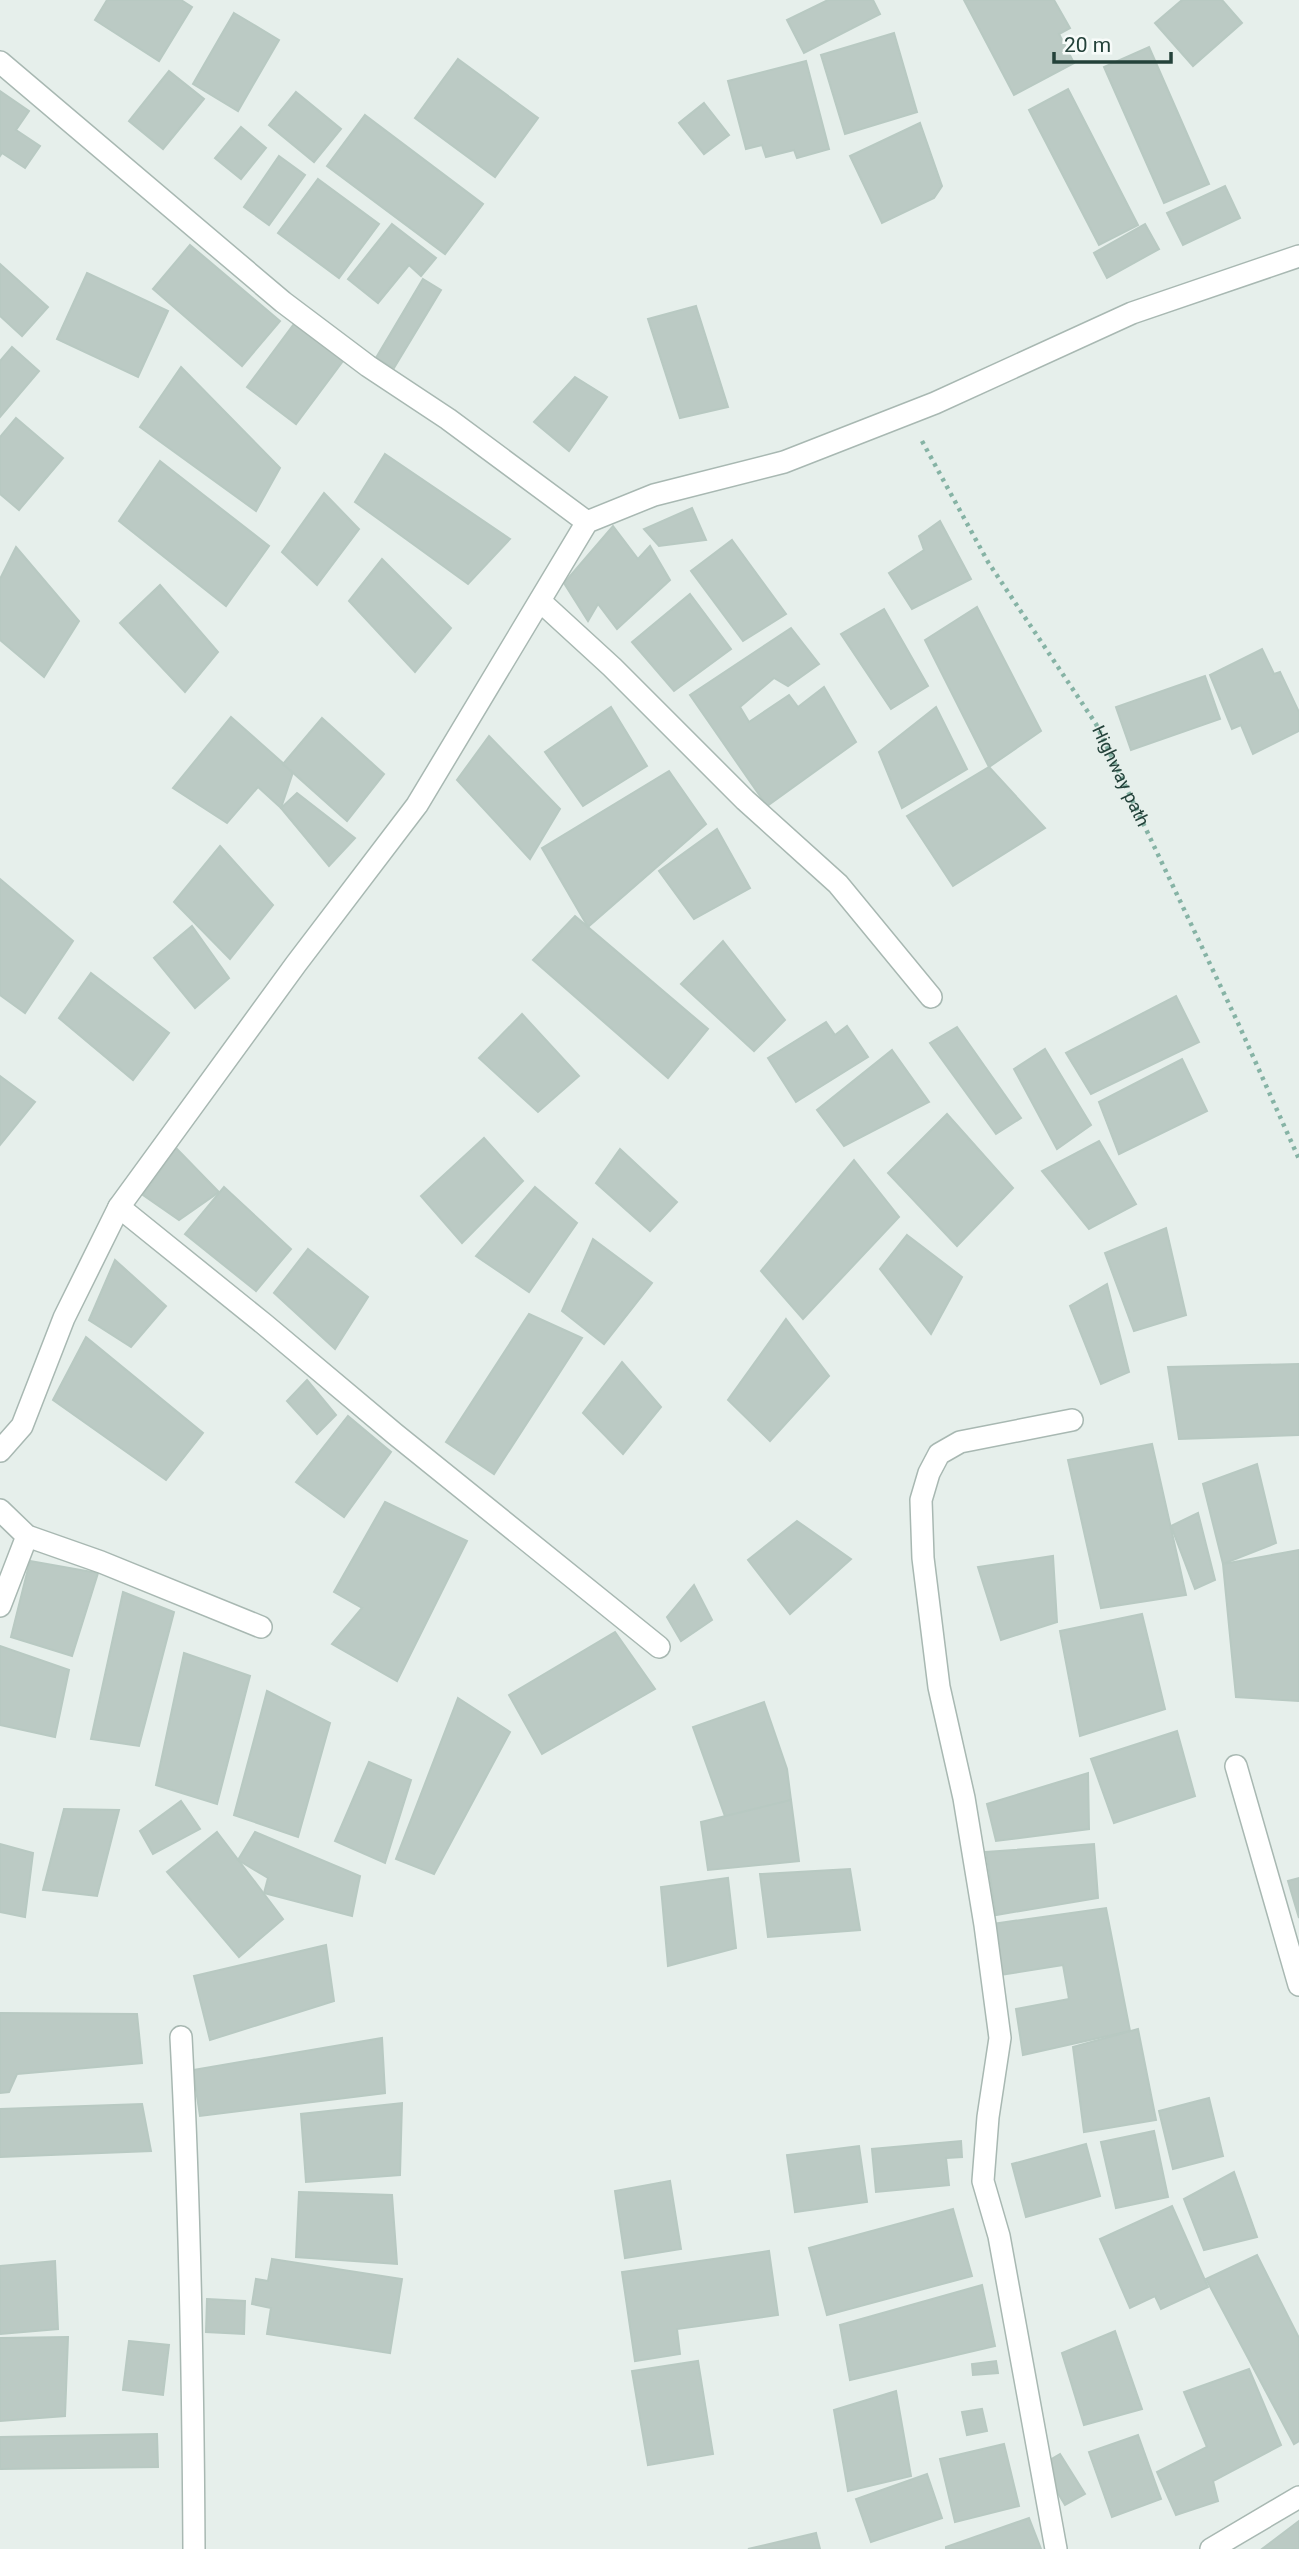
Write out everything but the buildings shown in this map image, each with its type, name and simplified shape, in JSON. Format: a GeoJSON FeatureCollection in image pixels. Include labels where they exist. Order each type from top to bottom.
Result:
{"type":"FeatureCollection","features":[{"type":"Feature","properties":{"kind":"street"},"geometry":{"type":"LineString","coordinates":[[0,62],[283,302],[587,522]]}},
{"type":"Feature","properties":{"kind":"street"},"geometry":{"type":"LineString","coordinates":[[0,1451],[22,1426],[64,1318],[119,1207],[288,975],[417,805],[587,522],[654,495],[784,462],[935,403],[1132,313],[1299,256]]}},
{"type":"Feature","properties":{"kind":"street"},"geometry":{"type":"LineString","coordinates":[[540,601],[612,667],[745,800],[838,884],[931,997]]}},
{"type":"Feature","properties":{"kind":"street"},"geometry":{"type":"LineString","coordinates":[[119,1207],[659,1647]]}},
{"type":"Feature","properties":{"kind":"street"},"geometry":{"type":"LineString","coordinates":[[1056,2549],[999,2235],[983,2182],[988,2117],[1000,2038],[964,1798],[939,1687],[923,1558],[922,1500],[929,1474],[939,1454],[960,1442],[1072,1420]]}},
{"type":"Feature","properties":{"kind":"street"},"geometry":{"type":"LineString","coordinates":[[0,1510],[27,1536],[101,1562],[261,1627]]}},
{"type":"Feature","properties":{"kind":"street"},"geometry":{"type":"LineString","coordinates":[[0,1606],[27,1536]]}},
{"type":"Feature","properties":{"kind":"street"},"geometry":{"type":"LineString","coordinates":[[1236,1766],[1299,1985]]}},
{"type":"Feature","properties":{"kind":"street"},"geometry":{"type":"LineString","coordinates":[[181,2037],[192,2349],[194,2549]]}},
{"type":"Feature","properties":{"kind":"street"},"geometry":{"type":"LineString","coordinates":[[1211,2549],[1299,2497]]}},
{"type":"Feature","properties":{"kind":"path","name":"Highway path"},"geometry":{"type":"LineString","coordinates":[[907,413],[988,562],[1096,724],[1233,1011],[1299,1159]]}}]}
